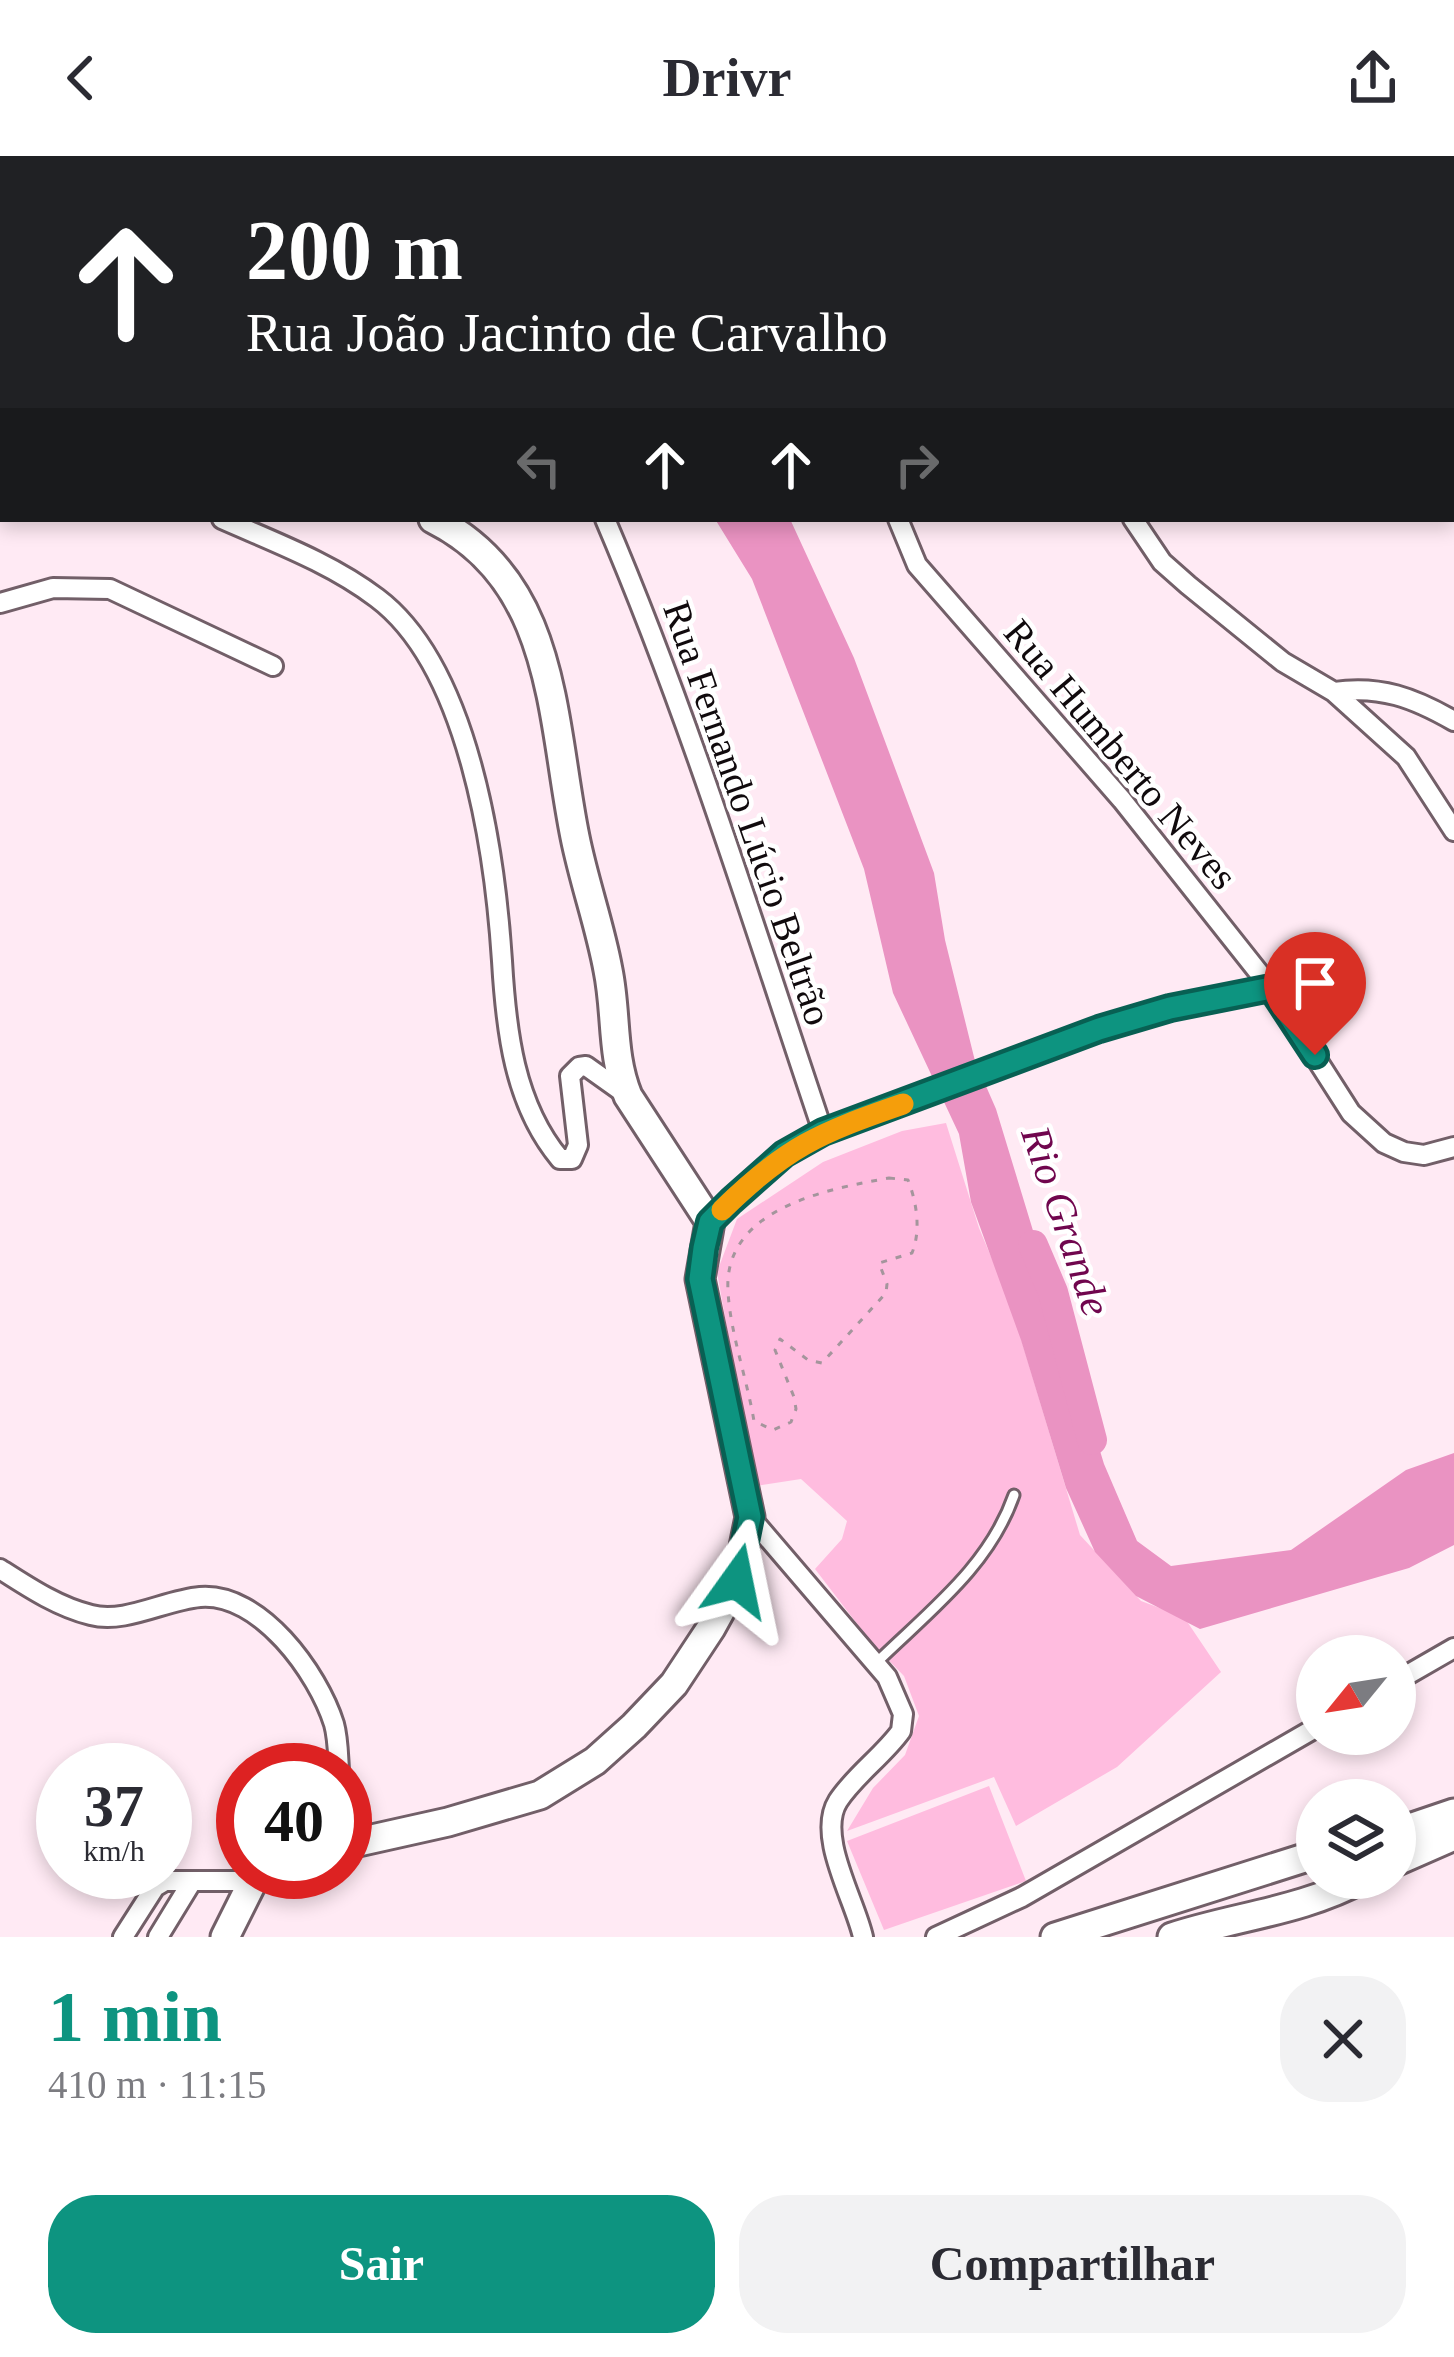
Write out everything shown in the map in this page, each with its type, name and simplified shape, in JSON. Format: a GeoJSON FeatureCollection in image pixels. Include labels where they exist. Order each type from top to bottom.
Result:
{"type":"FeatureCollection","features":[{"type":"Feature","properties":{"kind":"street"},"geometry":{"type":"LineString","coordinates":[[229,522],[317,561],[376,597],[398,616],[444,690],[486,824],[497,896],[506,1025],[524,1095],[546,1142],[560,1159],[575,1155],[578,1145],[570,1076],[579,1067],[596,1070],[628,1096]]}},
{"type":"Feature","properties":{"kind":"street"},"geometry":{"type":"LineString","coordinates":[[440,522],[487,553],[512,587],[542,652],[575,838],[609,974],[614,1051],[628,1096],[710,1222]]}},
{"type":"Feature","properties":{"kind":"street","name":"Rua Fernando Lúcio Beltrão"},"geometry":{"type":"LineString","coordinates":[[605,522],[692,743],[823,1132]]}},
{"type":"Feature","properties":{"kind":"street","name":"Rua Humberto Neves"},"geometry":{"type":"LineString","coordinates":[[899,522],[917,565],[1122,800],[1271,988],[1351,1113],[1368,1131],[1404,1153],[1424,1155],[1454,1147]]}},
{"type":"Feature","properties":{"kind":"street"},"geometry":{"type":"LineString","coordinates":[[1135,522],[1162,562],[1188,586],[1283,662],[1334,692],[1406,757],[1454,831]]}},
{"type":"Feature","properties":{"kind":"street"},"geometry":{"type":"LineString","coordinates":[[0,603],[53,588],[110,590],[273,666]]}},
{"type":"Feature","properties":{"kind":"street"},"geometry":{"type":"LineString","coordinates":[[1334,692],[1359,687],[1394,693],[1454,721]]}},
{"type":"Feature","properties":{"kind":"street"},"geometry":{"type":"LineString","coordinates":[[372,1838],[540,1795],[595,1761],[674,1684],[737,1581],[750,1517],[700,1279],[710,1222],[784,1154],[823,1132],[1099,1029],[1170,1008],[1271,988]]}},
{"type":"Feature","properties":{"kind":"street"},"geometry":{"type":"LineString","coordinates":[[750,1517],[874,1664],[903,1714],[901,1731],[835,1805],[830,1823],[863,1937]]}},
{"type":"Feature","properties":{"kind":"street"},"geometry":{"type":"LineString","coordinates":[[0,1569],[43,1596],[94,1616],[125,1615],[208,1596],[242,1607],[274,1628],[298,1656],[322,1693],[336,1743]]}},
{"type":"Feature","properties":{"kind":"street"},"geometry":{"type":"LineString","coordinates":[[1416,1670],[1454,1648]]}},
{"type":"Feature","properties":{"kind":"street"},"geometry":{"type":"LineString","coordinates":[[936,1937],[1022,1898],[1296,1739]]}},
{"type":"Feature","properties":{"kind":"street"},"geometry":{"type":"LineString","coordinates":[[1416,1826],[1454,1813]]}},
{"type":"Feature","properties":{"kind":"street"},"geometry":{"type":"LineString","coordinates":[[1416,1853],[1454,1836]]}},
{"type":"Feature","properties":{"kind":"street"},"geometry":{"type":"LineString","coordinates":[[1055,1937],[1296,1861]]}},
{"type":"Feature","properties":{"kind":"street"},"geometry":{"type":"LineString","coordinates":[[1192,1893],[1189,1934],[1317,1899]]}},
{"type":"Feature","properties":{"kind":"street"},"geometry":{"type":"LineString","coordinates":[[123,1937],[150,1899]]}},
{"type":"Feature","properties":{"kind":"street"},"geometry":{"type":"LineString","coordinates":[[158,1937],[181,1899]]}},
{"type":"Feature","properties":{"kind":"street"},"geometry":{"type":"LineString","coordinates":[[224,1937],[247,1899]]}},
{"type":"Feature","properties":{"kind":"lane"},"geometry":{"type":"LineString","coordinates":[[874,1664],[986,1553],[1014,1495]]}},
{"type":"Feature","properties":{"kind":"path"},"geometry":{"type":"LineString","coordinates":[[889,1178],[908,1180],[919,1238],[912,1253],[879,1263],[886,1294],[822,1364],[808,1360],[780,1339],[775,1350],[796,1409],[784,1428],[773,1430],[754,1421],[727,1287],[735,1254],[757,1224],[786,1204],[852,1185],[889,1178]]}},
{"type":"Feature","properties":{"kind":"shaded area"},"geometry":{"type":"Polygon","coordinates":[[[717,522],[791,522],[854,658],[934,873],[975,1061],[996,1109],[1104,1464],[1137,1541],[1171,1566],[1291,1550],[1406,1470],[1454,1453],[1454,1545],[1409,1568],[1200,1629],[1136,1596],[1095,1552],[1066,1488],[1021,1340],[971,1202],[959,1134],[893,993],[864,869],[752,579],[717,522]]]}},
{"type":"Feature","properties":{"kind":"shaded area"},"geometry":{"type":"Polygon","coordinates":[[[946,1123],[979,1228],[1010,1302],[1080,1535],[1141,1601],[1184,1617],[1221,1672],[1117,1767],[1016,1826],[994,1777],[847,1831],[873,1788],[905,1755],[919,1716],[904,1676],[871,1642],[815,1569],[842,1539],[847,1521],[801,1479],[755,1486],[717,1272],[737,1219],[823,1162],[902,1131],[946,1123]]]}},
{"type":"Feature","properties":{"kind":"shaded area"},"geometry":{"type":"Polygon","coordinates":[[[989,1786],[1026,1881],[884,1930],[847,1841],[989,1786]]]}},
{"type":"Feature","properties":{"kind":"waterway","name":"Rio Grande"},"geometry":{"type":"LineString","coordinates":[[1033,1245],[1053,1292],[1092,1440]]}},
{"type":"Feature","properties":{"kind":"slow traffic"},"geometry":{"type":"LineString","coordinates":[[722,1210],[784,1154],[823,1132],[903,1104]]}},
{"type":"Feature","properties":{"kind":"route"},"geometry":{"type":"LineString","coordinates":[[737,1581],[750,1517],[700,1279],[710,1222],[753,1180],[784,1154],[823,1132],[1099,1029],[1170,1008],[1271,988],[1315,1055]]}}]}
